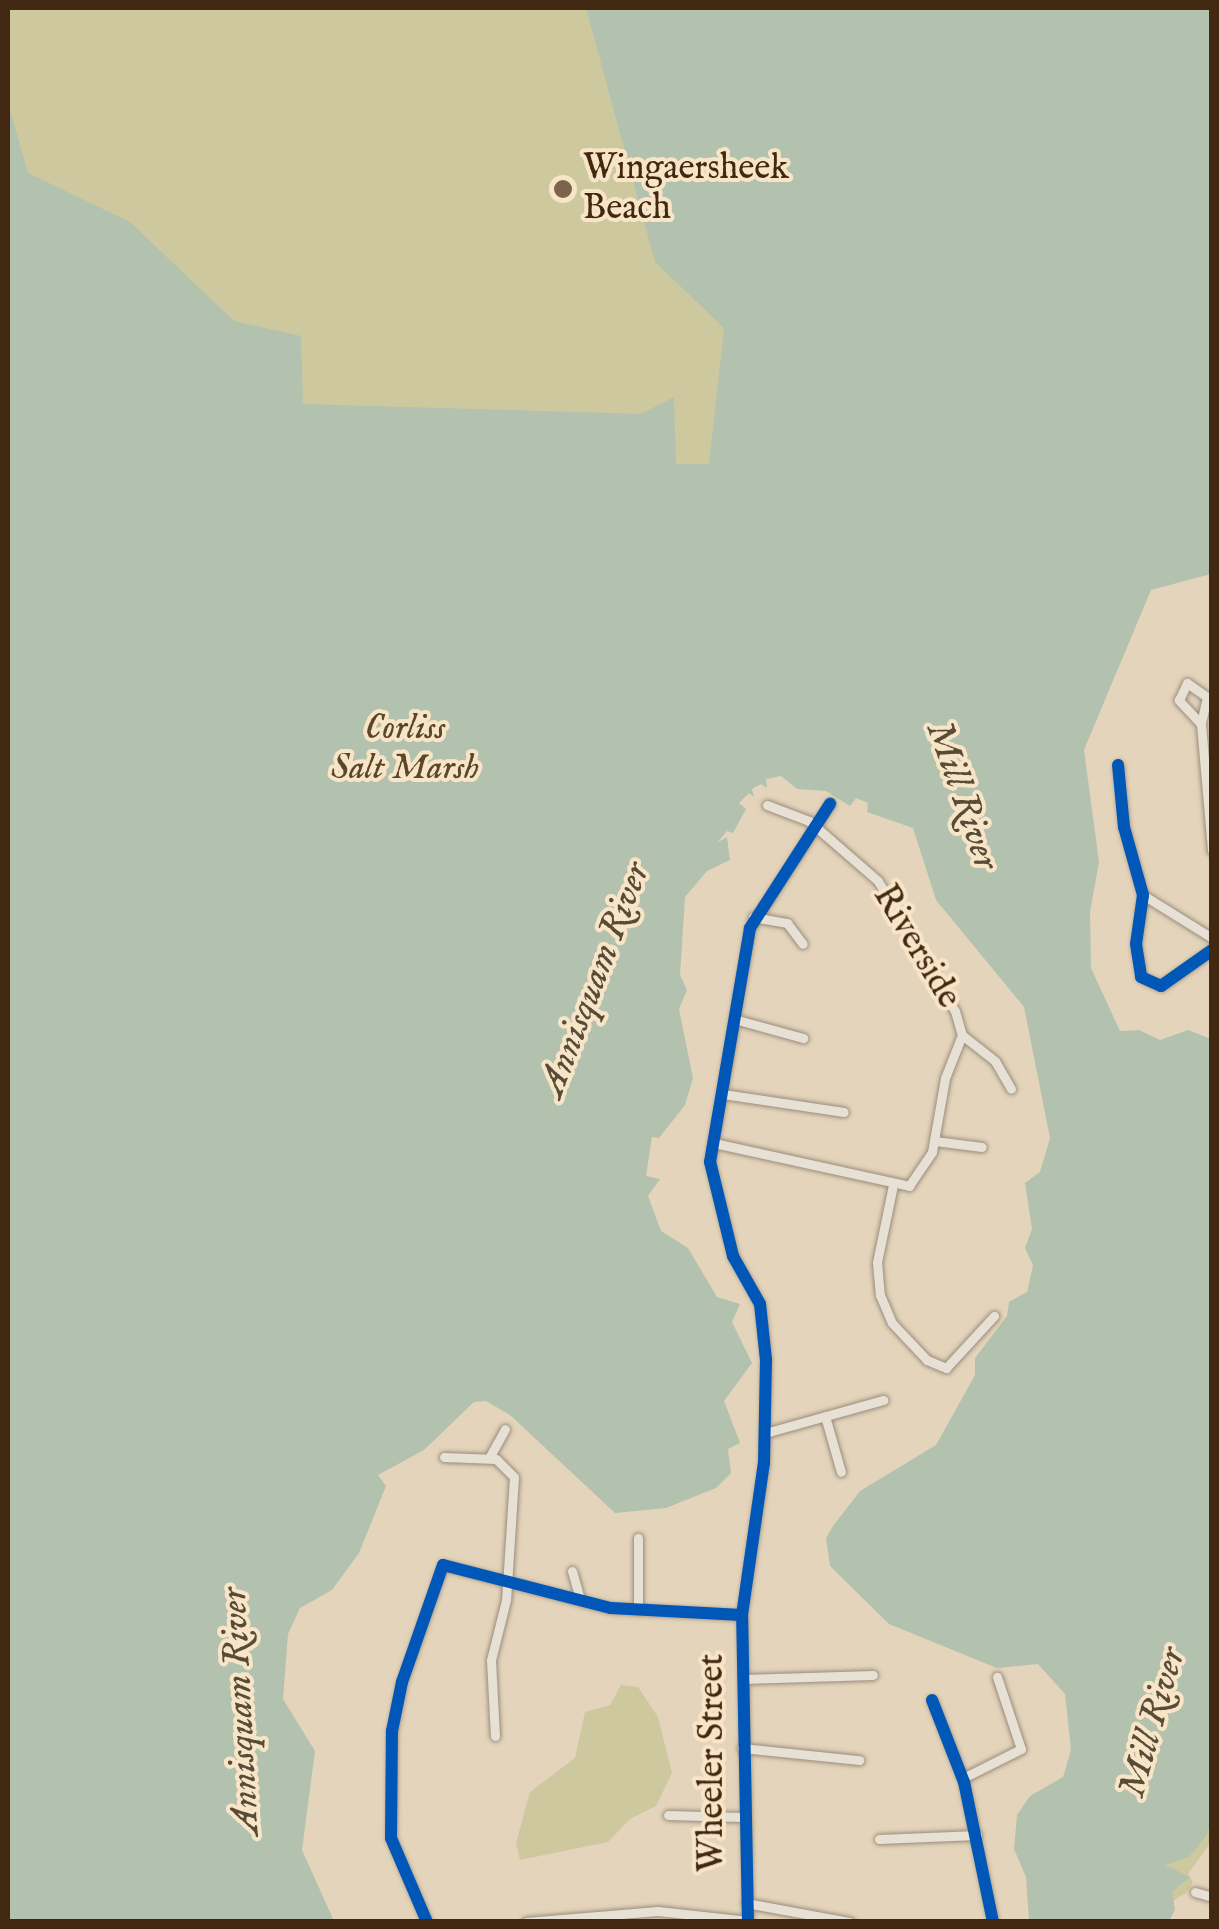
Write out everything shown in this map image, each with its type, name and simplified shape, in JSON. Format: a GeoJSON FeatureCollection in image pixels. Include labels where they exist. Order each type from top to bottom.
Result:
{"type":"FeatureCollection","features":[{"type":"Feature","properties":{"kind":"street"},"geometry":{"type":"LineString","coordinates":[[1201,724],[1212,852]]}},
{"type":"Feature","properties":{"kind":"street"},"geometry":{"type":"LineString","coordinates":[[1118,765],[1124,827],[1143,895],[1136,944],[1144,982],[1161,986],[1212,950]]}},
{"type":"Feature","properties":{"kind":"street","name":"Wheeler Street"},"geometry":{"type":"LineString","coordinates":[[748,1922],[741,1817],[742,1615],[764,1433],[760,1304],[726,1234],[712,1170],[734,1019],[754,917],[830,804]]}},
{"type":"Feature","properties":{"kind":"street"},"geometry":{"type":"LineString","coordinates":[[767,806],[814,826]]}},
{"type":"Feature","properties":{"kind":"street","name":"Riverside"},"geometry":{"type":"LineString","coordinates":[[814,826],[878,880],[955,1012],[962,1036]]}},
{"type":"Feature","properties":{"kind":"street"},"geometry":{"type":"LineString","coordinates":[[1143,895],[1212,938]]}},
{"type":"Feature","properties":{"kind":"street"},"geometry":{"type":"LineString","coordinates":[[754,917],[787,924],[803,944]]}},
{"type":"Feature","properties":{"kind":"street"},"geometry":{"type":"LineString","coordinates":[[734,1019],[803,1038]]}},
{"type":"Feature","properties":{"kind":"street"},"geometry":{"type":"LineString","coordinates":[[714,1143],[909,1186],[922,1176],[935,1140],[945,1078],[962,1036],[995,1062],[1011,1089]]}},
{"type":"Feature","properties":{"kind":"street"},"geometry":{"type":"LineString","coordinates":[[724,1094],[844,1112]]}},
{"type":"Feature","properties":{"kind":"street"},"geometry":{"type":"LineString","coordinates":[[935,1140],[982,1147]]}},
{"type":"Feature","properties":{"kind":"street"},"geometry":{"type":"LineString","coordinates":[[892,1185],[877,1262],[892,1323],[927,1360],[946,1368],[994,1316]]}},
{"type":"Feature","properties":{"kind":"street"},"geometry":{"type":"LineString","coordinates":[[764,1433],[883,1400]]}},
{"type":"Feature","properties":{"kind":"street"},"geometry":{"type":"LineString","coordinates":[[825,1416],[841,1472]]}},
{"type":"Feature","properties":{"kind":"street"},"geometry":{"type":"LineString","coordinates":[[489,1458],[505,1428]]}},
{"type":"Feature","properties":{"kind":"street"},"geometry":{"type":"LineString","coordinates":[[444,1457],[489,1458],[514,1477],[507,1579],[492,1660],[494,1736]]}},
{"type":"Feature","properties":{"kind":"street"},"geometry":{"type":"LineString","coordinates":[[638,1538],[638,1610]]}},
{"type":"Feature","properties":{"kind":"street"},"geometry":{"type":"LineString","coordinates":[[427,1922],[391,1838],[392,1731],[402,1682],[443,1565],[580,1600],[638,1610],[742,1615]]}},
{"type":"Feature","properties":{"kind":"street"},"geometry":{"type":"LineString","coordinates":[[572,1570],[580,1600]]}},
{"type":"Feature","properties":{"kind":"street"},"geometry":{"type":"LineString","coordinates":[[743,1679],[873,1675]]}},
{"type":"Feature","properties":{"kind":"street"},"geometry":{"type":"LineString","coordinates":[[963,1778],[1021,1750],[997,1677]]}},
{"type":"Feature","properties":{"kind":"street"},"geometry":{"type":"LineString","coordinates":[[932,1700],[963,1778],[993,1922]]}},
{"type":"Feature","properties":{"kind":"street"},"geometry":{"type":"LineString","coordinates":[[742,1748],[859,1760]]}},
{"type":"Feature","properties":{"kind":"street"},"geometry":{"type":"LineString","coordinates":[[668,1815],[741,1817]]}},
{"type":"Feature","properties":{"kind":"street"},"geometry":{"type":"LineString","coordinates":[[879,1838],[930,1842],[977,1835]]}},
{"type":"Feature","properties":{"kind":"street"},"geometry":{"type":"LineString","coordinates":[[1195,1892],[1212,1897]]}},
{"type":"Feature","properties":{"kind":"street"},"geometry":{"type":"LineString","coordinates":[[746,1903],[850,1922]]}},
{"type":"Feature","properties":{"kind":"street"},"geometry":{"type":"LineString","coordinates":[[526,1922],[658,1911],[748,1922]]}},
{"type":"Feature","properties":{"kind":"shaded area","name":"Wingaersheek Beach"},"geometry":{"type":"Polygon","coordinates":[[[8,8],[618,8],[719,280],[751,449],[8,1002],[8,8]]]}},
{"type":"Feature","properties":{"kind":"shaded area"},"geometry":{"type":"Polygon","coordinates":[[[621,1685],[638,1687],[658,1717],[672,1773],[656,1806],[630,1819],[608,1842],[520,1860],[516,1843],[530,1792],[575,1758],[585,1712],[610,1705],[621,1685]]]}},
{"type":"Feature","properties":{"kind":"shaded area"},"geometry":{"type":"Polygon","coordinates":[[[1211,1799],[1211,1842],[1188,1874],[1193,1882],[1186,1893],[1171,1902],[1163,1864],[1207,1835],[1211,1799]]]}},
{"type":"Feature","properties":{"kind":"water"},"geometry":{"type":"Polygon","coordinates":[[[586,8],[1211,8],[1211,574],[1151,590],[1084,750],[1099,862],[1090,912],[1091,968],[1120,1031],[1139,1030],[1160,1040],[1188,1030],[1211,1039],[1212,1814],[1207,1835],[1189,1857],[1165,1865],[1190,1877],[1172,1892],[1175,1910],[1169,1921],[1029,1921],[1026,1877],[1014,1849],[1017,1815],[1030,1796],[1063,1777],[1071,1750],[1065,1694],[1038,1664],[997,1668],[889,1624],[830,1566],[826,1538],[833,1526],[860,1491],[936,1445],[975,1375],[975,1358],[1007,1316],[1009,1302],[1027,1292],[1033,1265],[1025,1248],[1032,1229],[1025,1183],[1040,1172],[1050,1138],[1024,1007],[936,900],[913,828],[867,812],[868,803],[856,798],[850,806],[826,791],[797,789],[781,776],[766,779],[767,788],[761,784],[752,789],[754,797],[749,793],[739,803],[746,809],[733,833],[727,831],[717,843],[727,837],[730,860],[707,871],[685,897],[680,975],[687,990],[679,1009],[693,1078],[685,1105],[659,1138],[652,1137],[646,1176],[660,1179],[648,1196],[661,1231],[688,1248],[717,1297],[740,1304],[732,1322],[752,1363],[724,1401],[740,1443],[728,1449],[731,1473],[716,1488],[666,1508],[615,1513],[510,1415],[486,1401],[474,1402],[424,1450],[378,1475],[386,1486],[359,1553],[332,1590],[300,1608],[288,1634],[283,1699],[315,1751],[302,1850],[334,1921],[8,1921],[8,103],[28,173],[130,222],[234,321],[301,336],[303,404],[641,414],[674,397],[676,464],[709,464],[724,328],[655,262],[586,8]]]}},
{"type":"Feature","properties":{"kind":"cycle path"},"geometry":{"type":"LineString","coordinates":[[1118,765],[1124,827],[1143,895],[1136,944],[1141,977],[1161,986],[1212,950]]}},
{"type":"Feature","properties":{"kind":"cycle path"},"geometry":{"type":"LineString","coordinates":[[748,1922],[742,1615],[764,1463],[766,1360],[760,1304],[733,1256],[710,1162],[750,928],[830,804]]}},
{"type":"Feature","properties":{"kind":"cycle path"},"geometry":{"type":"LineString","coordinates":[[427,1922],[391,1838],[392,1731],[402,1682],[443,1565],[611,1608],[742,1615]]}},
{"type":"Feature","properties":{"kind":"cycle path"},"geometry":{"type":"LineString","coordinates":[[932,1700],[964,1782],[993,1922]]}},
{"type":"Feature","properties":{"kind":"place","name":"Wingaersheek Beach"},"geometry":{"type":"Point","coordinates":[563,189]}},
{"type":"Feature","properties":{"kind":"park label","name":"Corliss Salt Marsh"},"geometry":{"type":"Point","coordinates":[405,749]}},
{"type":"Feature","properties":{"kind":"water label","name":"Mill River"},"geometry":{"type":"Point","coordinates":[961,796]}},
{"type":"Feature","properties":{"kind":"water label","name":"Annisquam River"},"geometry":{"type":"Point","coordinates":[596,980]}},
{"type":"Feature","properties":{"kind":"water label","name":"Annisquam River"},"geometry":{"type":"Point","coordinates":[242,1711]}},
{"type":"Feature","properties":{"kind":"water label","name":"Mill River"},"geometry":{"type":"Point","coordinates":[1154,1723]}}]}
